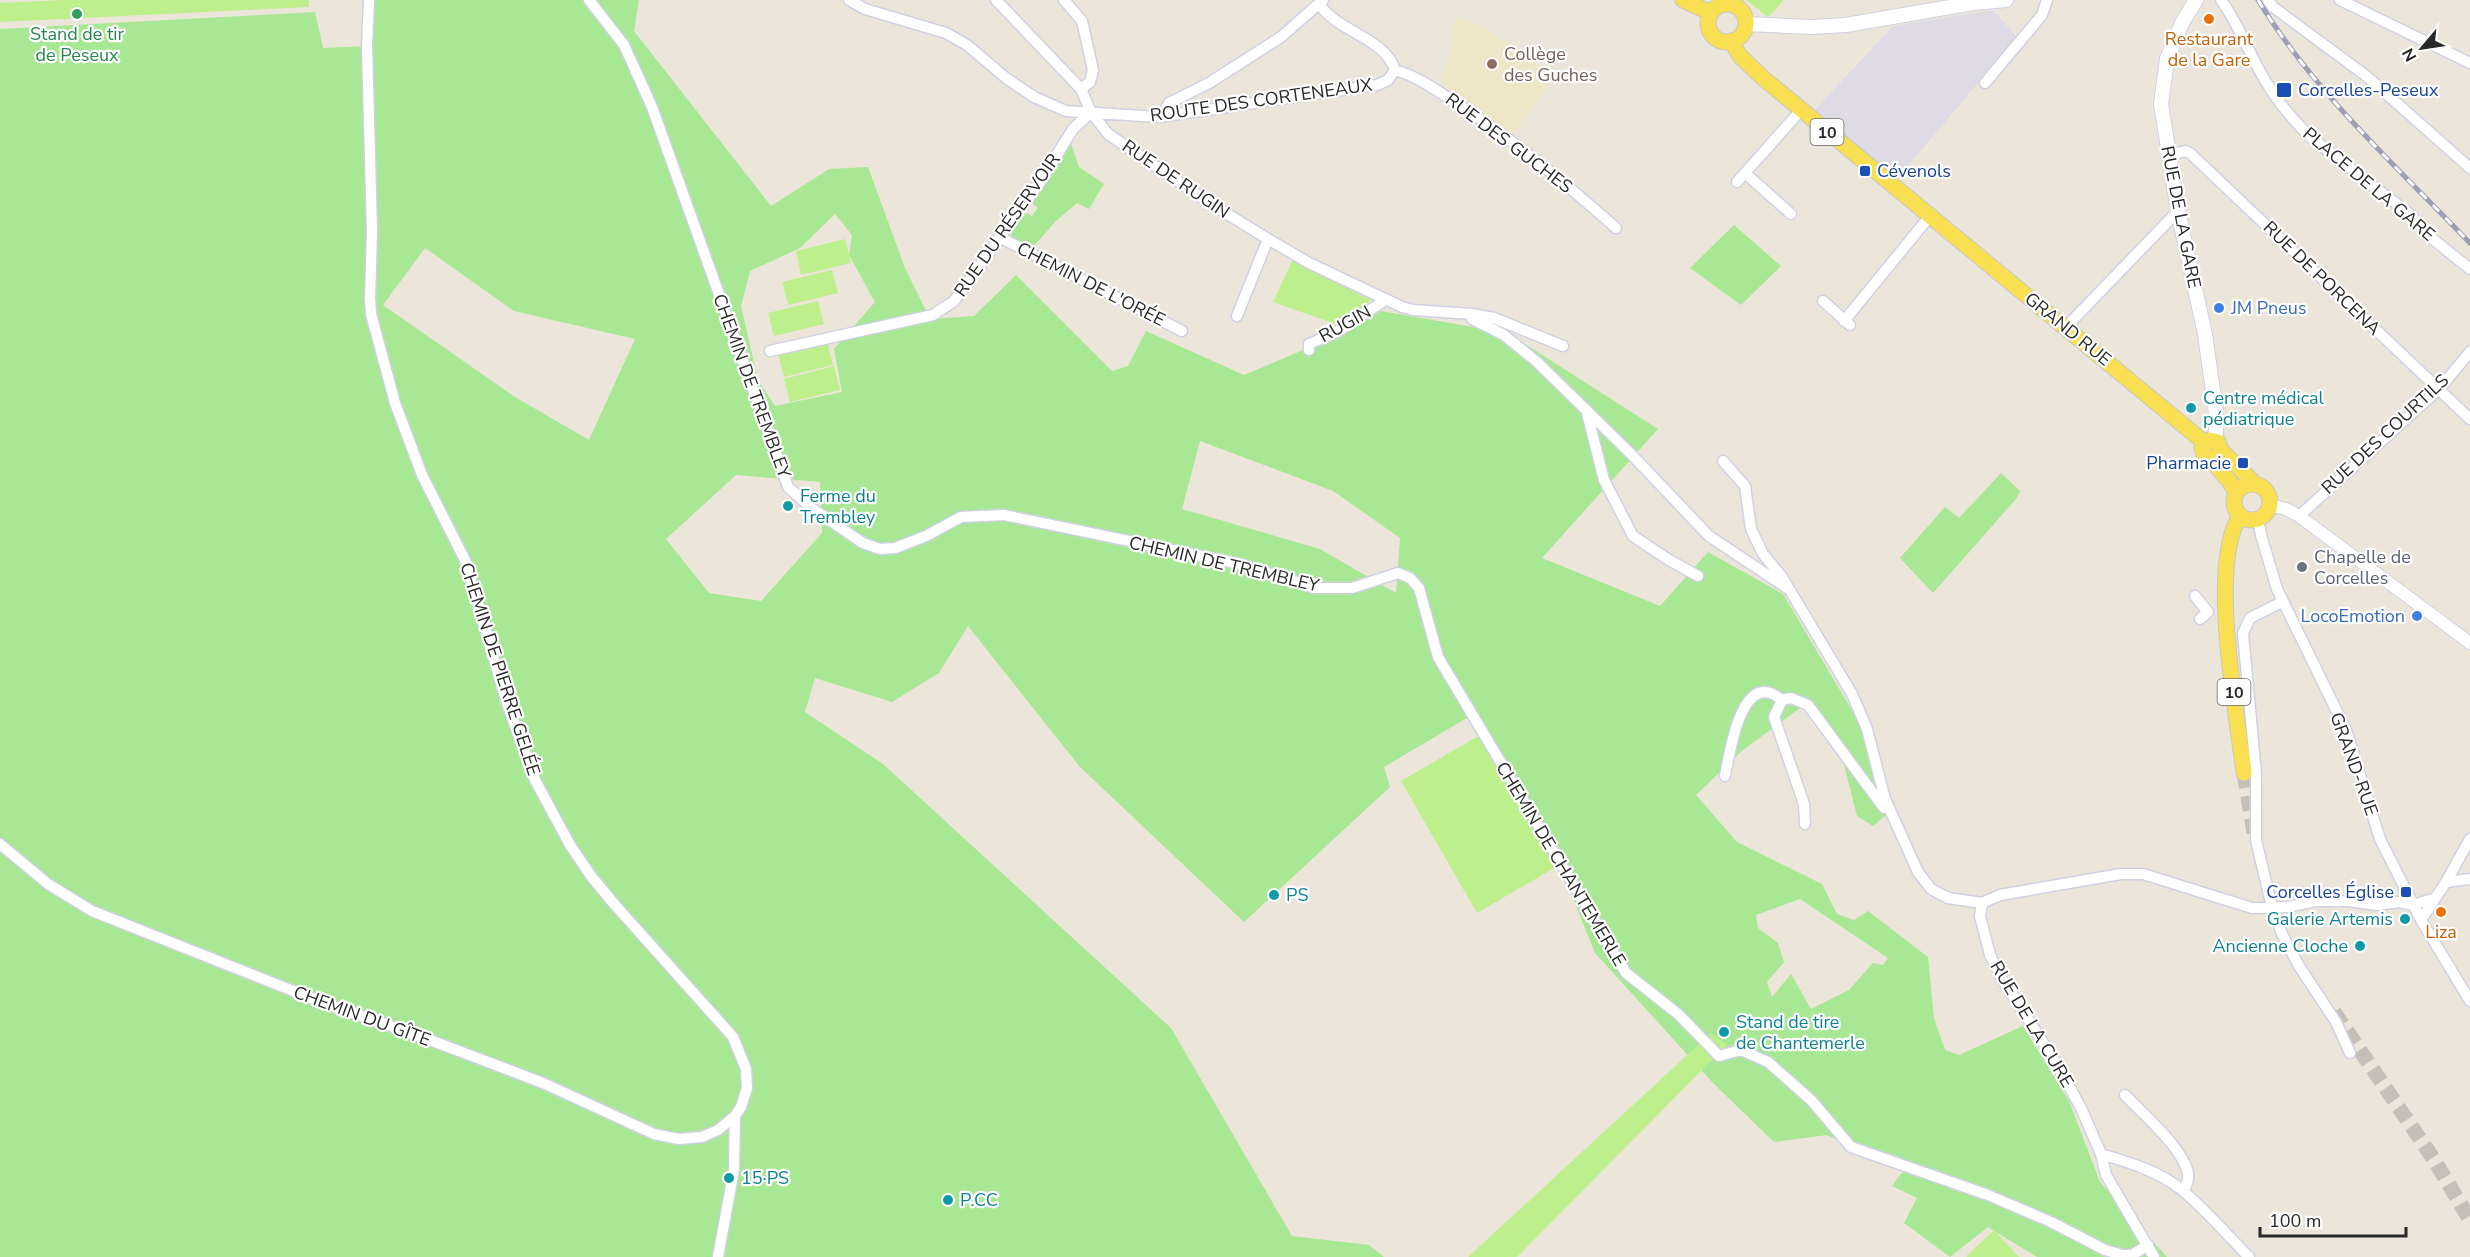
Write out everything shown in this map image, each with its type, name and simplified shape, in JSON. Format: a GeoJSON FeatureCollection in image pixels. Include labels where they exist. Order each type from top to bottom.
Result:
{"type":"FeatureCollection","features":[{"type":"Feature","properties":{"kind":"main road"},"geometry":{"type":"LineString","coordinates":[[1746,24],[1812,27],[1846,25],[1973,3],[2006,0]]}},
{"type":"Feature","properties":{"kind":"main road","name":"RUE DE LA GARE"},"geometry":{"type":"LineString","coordinates":[[2196,0],[2173,42],[2164,75],[2161,104],[2178,212],[2205,334],[2217,420],[2213,448]]}},
{"type":"Feature","properties":{"kind":"main road"},"geometry":{"type":"LineString","coordinates":[[1685,1],[1711,13]]}},
{"type":"Feature","properties":{"kind":"main road"},"geometry":{"type":"LineString","coordinates":[[1733,4],[1743,12],[1746,24],[1741,35],[1731,41],[1719,40],[1710,31],[1708,25],[1711,13],[1720,5],[1733,4]]}},
{"type":"Feature","properties":{"kind":"main road","name":"10"},"geometry":{"type":"LineString","coordinates":[[1731,41],[1750,67],[1930,216]]}},
{"type":"Feature","properties":{"kind":"main road","name":"GRAND RUE"},"geometry":{"type":"LineString","coordinates":[[1930,216],[2213,448]]}},
{"type":"Feature","properties":{"kind":"main road","name":"10"},"geometry":{"type":"LineString","coordinates":[[2213,448],[2256,485]]}},
{"type":"Feature","properties":{"kind":"main road","name":"10"},"geometry":{"type":"LineString","coordinates":[[2213,448],[2236,493]]}},
{"type":"Feature","properties":{"kind":"main road"},"geometry":{"type":"LineString","coordinates":[[2256,485],[2268,495],[2269,505],[2266,513],[2258,519],[2249,520],[2240,516],[2235,508],[2236,493],[2245,486],[2256,485]]}},
{"type":"Feature","properties":{"kind":"main road","name":"10"},"geometry":{"type":"LineString","coordinates":[[2240,516],[2229,540],[2225,592],[2232,678],[2244,773]]}},
{"type":"Feature","properties":{"kind":"street","name":"CHEMIN DE PIERRE GELÉE"},"geometry":{"type":"LineString","coordinates":[[369,0],[367,46],[372,232],[370,298],[371,314],[394,403],[422,475],[465,560],[507,703],[535,780],[570,845],[591,876],[723,1024],[739,1048],[746,1069],[747,1088],[741,1107],[735,1116]]}},
{"type":"Feature","properties":{"kind":"street","name":"CHEMIN DE TREMBLEY"},"geometry":{"type":"LineString","coordinates":[[589,0],[624,45],[648,97],[784,477],[788,487],[810,507],[863,543],[880,549],[895,548],[926,536],[961,517],[1004,515],[1240,564],[1315,588],[1352,588],[1398,573],[1410,578],[1419,588]]}},
{"type":"Feature","properties":{"kind":"street","name":"ROUTE DES CORTENEAUX"},"geometry":{"type":"LineString","coordinates":[[849,0],[865,9],[946,33],[966,45],[1006,78],[1034,97],[1066,111],[1158,117],[1377,85],[1388,80],[1395,70],[1391,59],[1326,13],[1321,2]]}},
{"type":"Feature","properties":{"kind":"street"},"geometry":{"type":"LineString","coordinates":[[996,0],[1081,89],[1090,81],[1093,70],[1082,21],[1064,0]]}},
{"type":"Feature","properties":{"kind":"street"},"geometry":{"type":"LineString","coordinates":[[1985,82],[2043,15],[2047,0]]}},
{"type":"Feature","properties":{"kind":"street","name":"PLACE DE LA GARE"},"geometry":{"type":"LineString","coordinates":[[2221,0],[2249,46],[2267,84],[2309,136],[2412,216],[2429,236],[2470,269]]}},
{"type":"Feature","properties":{"kind":"street"},"geometry":{"type":"LineString","coordinates":[[2268,0],[2273,7],[2365,75],[2470,168]]}},
{"type":"Feature","properties":{"kind":"street"},"geometry":{"type":"LineString","coordinates":[[2340,0],[2470,63]]}},
{"type":"Feature","properties":{"kind":"street"},"geometry":{"type":"LineString","coordinates":[[1166,108],[1169,103],[1209,83],[1281,37],[1321,2]]}},
{"type":"Feature","properties":{"kind":"street","name":"RUE DES GUCHES"},"geometry":{"type":"LineString","coordinates":[[1395,70],[1409,74],[1481,119],[1548,170],[1616,228]]}},
{"type":"Feature","properties":{"kind":"street","name":"RUE DE RUGIN"},"geometry":{"type":"LineString","coordinates":[[1081,89],[1091,112],[1108,134],[1211,204],[1309,262],[1385,300],[1413,310],[1472,314],[1494,318],[1563,346]]}},
{"type":"Feature","properties":{"kind":"street"},"geometry":{"type":"LineString","coordinates":[[1737,182],[1801,110]]}},
{"type":"Feature","properties":{"kind":"street","name":"RUE DU RÉSERVOIR"},"geometry":{"type":"LineString","coordinates":[[770,351],[933,315],[954,301],[1040,182],[1072,129],[1091,112]]}},
{"type":"Feature","properties":{"kind":"street","name":"RUE DE PORCENA"},"geometry":{"type":"LineString","coordinates":[[2168,156],[2185,151],[2190,153],[2470,419]]}},
{"type":"Feature","properties":{"kind":"street"},"geometry":{"type":"LineString","coordinates":[[1745,173],[1791,214]]}},
{"type":"Feature","properties":{"kind":"street"},"geometry":{"type":"LineString","coordinates":[[2066,327],[2178,212]]}},
{"type":"Feature","properties":{"kind":"street"},"geometry":{"type":"LineString","coordinates":[[1823,301],[1847,323],[1930,216]]}},
{"type":"Feature","properties":{"kind":"street","name":"CHEMIN DE L'ORÉE"},"geometry":{"type":"LineString","coordinates":[[1001,238],[1182,331]]}},
{"type":"Feature","properties":{"kind":"street"},"geometry":{"type":"LineString","coordinates":[[1237,316],[1268,239]]}},
{"type":"Feature","properties":{"kind":"street","name":"RUGIN"},"geometry":{"type":"LineString","coordinates":[[1309,350],[1309,344],[1337,332],[1385,300]]}},
{"type":"Feature","properties":{"kind":"street","name":"RUE DE RUGIN"},"geometry":{"type":"LineString","coordinates":[[1462,315],[1504,335],[1537,362],[1632,455],[1709,536],[1789,590]]}},
{"type":"Feature","properties":{"kind":"street","name":"RUE DES COURTILS"},"geometry":{"type":"LineString","coordinates":[[2299,516],[2439,389],[2470,352]]}},
{"type":"Feature","properties":{"kind":"street"},"geometry":{"type":"LineString","coordinates":[[1587,413],[1604,480],[1633,536],[1698,576]]}},
{"type":"Feature","properties":{"kind":"street"},"geometry":{"type":"LineString","coordinates":[[1723,461],[1745,486],[1751,529],[1763,554],[1789,590],[1852,694],[1867,729],[1885,800],[1918,872],[1931,889],[1948,898],[1982,903],[2006,894],[2121,874],[2143,874],[2252,908],[2273,908],[2315,901],[2348,900],[2377,905],[2399,902],[2413,905],[2433,900]]}},
{"type":"Feature","properties":{"kind":"street"},"geometry":{"type":"LineString","coordinates":[[2269,505],[2286,509],[2299,516],[2470,643]]}},
{"type":"Feature","properties":{"kind":"street","name":"GRAND-RUE"},"geometry":{"type":"LineString","coordinates":[[2258,519],[2274,581],[2282,602],[2346,730],[2380,839],[2421,920],[2470,1001]]}},
{"type":"Feature","properties":{"kind":"street","name":"CHEMIN DE CHANTEMERLE"},"geometry":{"type":"LineString","coordinates":[[1419,588],[1438,657],[1626,973],[1678,1014],[1719,1056],[1741,1050],[1768,1062],[1811,1100],[1851,1147],[1988,1195],[2051,1222],[2105,1250],[2132,1255],[2148,1245]]}},
{"type":"Feature","properties":{"kind":"street"},"geometry":{"type":"LineString","coordinates":[[2195,596],[2208,612],[2200,619]]}},
{"type":"Feature","properties":{"kind":"street"},"geometry":{"type":"LineString","coordinates":[[2282,602],[2250,618],[2242,633],[2256,774],[2256,840],[2282,934],[2336,1022],[2350,1053]]}},
{"type":"Feature","properties":{"kind":"street"},"geometry":{"type":"LineString","coordinates":[[1725,776],[1736,723],[1748,702],[1762,692],[1770,693],[1782,700],[1791,698],[1808,705],[1858,769],[1894,821]]}},
{"type":"Feature","properties":{"kind":"street"},"geometry":{"type":"LineString","coordinates":[[1782,700],[1774,717],[1804,804],[1805,824]]}},
{"type":"Feature","properties":{"kind":"street"},"geometry":{"type":"LineString","coordinates":[[2421,920],[2470,839]]}},
{"type":"Feature","properties":{"kind":"street","name":"CHEMIN DU GÎTE"},"geometry":{"type":"LineString","coordinates":[[0,844],[48,884],[92,911],[316,1000],[543,1083],[646,1131],[679,1139],[702,1137],[718,1130],[735,1116]]}},
{"type":"Feature","properties":{"kind":"street"},"geometry":{"type":"LineString","coordinates":[[2446,882],[2470,879]]}},
{"type":"Feature","properties":{"kind":"street","name":"RUE DE LA CURE"},"geometry":{"type":"LineString","coordinates":[[1982,903],[1980,916],[1990,955],[2002,979],[2076,1098],[2102,1154],[2106,1175],[2154,1257]]}},
{"type":"Feature","properties":{"kind":"street"},"geometry":{"type":"LineString","coordinates":[[2125,1095],[2184,1162],[2188,1183],[2183,1191]]}},
{"type":"Feature","properties":{"kind":"street"},"geometry":{"type":"LineString","coordinates":[[718,1257],[734,1170],[735,1116]]}},
{"type":"Feature","properties":{"kind":"street"},"geometry":{"type":"LineString","coordinates":[[2102,1154],[2133,1164],[2166,1179],[2183,1191],[2248,1257]]}},
{"type":"Feature","properties":{"kind":"shaded area"},"geometry":{"type":"Polygon","coordinates":[[[1993,10],[2017,37],[1897,179],[1812,113],[1893,26],[1993,10]]]}},
{"type":"Feature","properties":{"kind":"shaded area","name":"Collège des Guches"},"geometry":{"type":"Polygon","coordinates":[[[1456,16],[1481,25],[1555,76],[1513,135],[1441,82],[1451,52],[1456,16]]]}},
{"type":"Feature","properties":{"kind":"green space","name":"Stand de tir de Peseux"},"geometry":{"type":"Polygon","coordinates":[[[64,0],[309,0],[309,7],[0,22],[0,3],[64,0]]]}},
{"type":"Feature","properties":{"kind":"green space"},"geometry":{"type":"Polygon","coordinates":[[[373,0],[639,0],[634,31],[771,206],[829,169],[868,167],[905,268],[930,319],[974,316],[1016,275],[1112,371],[1128,366],[1146,331],[1244,375],[1341,334],[1381,311],[1508,333],[1658,429],[1542,558],[1660,606],[1708,552],[1783,594],[1863,729],[1886,815],[1873,826],[1857,816],[1840,749],[1804,705],[1743,750],[1696,795],[1737,842],[1822,884],[1837,914],[1854,920],[1868,911],[1928,957],[1934,1018],[1945,1050],[1959,1055],[2023,1026],[2069,1101],[2100,1182],[2167,1257],[2037,1257],[1988,1227],[1950,1257],[1904,1223],[1917,1198],[1892,1186],[1904,1170],[1827,1135],[1774,1142],[1713,1083],[1595,953],[1560,866],[1472,715],[1384,767],[1390,787],[1244,922],[1080,767],[968,626],[939,673],[892,702],[815,678],[805,712],[883,764],[1171,1028],[1292,1236],[1369,1245],[1384,1257],[0,1257],[0,29],[315,12],[323,48],[371,46],[373,0]],[[835,214],[800,248],[750,271],[741,306],[758,380],[775,406],[842,392],[834,349],[875,302],[849,255],[852,235],[835,214]],[[425,248],[383,305],[515,397],[589,440],[635,339],[514,311],[425,248]],[[1200,441],[1182,509],[1320,549],[1396,593],[1400,538],[1333,491],[1200,441]],[[736,475],[666,539],[709,593],[761,601],[822,533],[820,482],[736,475]],[[1800,899],[1756,915],[1758,928],[1778,943],[1784,962],[1767,982],[1772,997],[1791,974],[1811,1009],[1849,990],[1873,963],[1883,965],[1888,958],[1800,899]]]}},
{"type":"Feature","properties":{"kind":"green space"},"geometry":{"type":"Polygon","coordinates":[[[1746,0],[1784,0],[1768,17],[1746,0]]]}},
{"type":"Feature","properties":{"kind":"green space"},"geometry":{"type":"Polygon","coordinates":[[[1071,144],[1079,167],[1104,184],[1089,209],[1077,203],[1056,221],[1032,248],[1013,239],[1009,232],[1021,215],[1024,216],[1027,213],[1032,216],[1038,208],[1031,202],[1071,144]]]}},
{"type":"Feature","properties":{"kind":"green space"},"geometry":{"type":"Polygon","coordinates":[[[1734,225],[1781,266],[1741,305],[1690,268],[1734,225]]]}},
{"type":"Feature","properties":{"kind":"green space"},"geometry":{"type":"Polygon","coordinates":[[[845,239],[851,263],[801,275],[796,251],[845,239]]]}},
{"type":"Feature","properties":{"kind":"green space"},"geometry":{"type":"Polygon","coordinates":[[[1293,259],[1371,300],[1341,326],[1273,302],[1293,259]]]}},
{"type":"Feature","properties":{"kind":"green space"},"geometry":{"type":"Polygon","coordinates":[[[832,270],[838,293],[788,305],[782,282],[832,270]]]}},
{"type":"Feature","properties":{"kind":"green space"},"geometry":{"type":"Polygon","coordinates":[[[818,301],[824,324],[774,336],[768,313],[818,301]]]}},
{"type":"Feature","properties":{"kind":"green space"},"geometry":{"type":"Polygon","coordinates":[[[827,341],[833,365],[784,377],[778,353],[827,341]]]}},
{"type":"Feature","properties":{"kind":"green space"},"geometry":{"type":"Polygon","coordinates":[[[834,366],[840,390],[790,402],[784,379],[834,366]]]}},
{"type":"Feature","properties":{"kind":"green space"},"geometry":{"type":"Polygon","coordinates":[[[2001,473],[2020,491],[2016,499],[1933,593],[1900,558],[1945,507],[1959,518],[2001,473]]]}},
{"type":"Feature","properties":{"kind":"green space"},"geometry":{"type":"Polygon","coordinates":[[[1480,735],[1556,867],[1477,913],[1401,781],[1480,735]]]}},
{"type":"Feature","properties":{"kind":"green space"},"geometry":{"type":"Polygon","coordinates":[[[1711,1033],[1727,1045],[1517,1257],[1468,1257],[1711,1033]]]}},
{"type":"Feature","properties":{"kind":"green space"},"geometry":{"type":"Polygon","coordinates":[[[1994,1230],[2019,1257],[1966,1257],[1994,1230]]]}},
{"type":"Feature","properties":{"kind":"tunnel"},"geometry":{"type":"LineString","coordinates":[[2244,773],[2254,833]]}},
{"type":"Feature","properties":{"kind":"tunnel"},"geometry":{"type":"LineString","coordinates":[[2334,1012],[2433,1158],[2470,1220]]}},
{"type":"Feature","properties":{"kind":"railway"},"geometry":{"type":"LineString","coordinates":[[2258,0],[2280,34],[2330,97],[2385,157],[2470,243]]}},
{"type":"Feature","properties":{"kind":"place","name":"Stand de tir de Peseux"},"geometry":{"type":"Point","coordinates":[77,14]}},
{"type":"Feature","properties":{"kind":"place","name":"Restaurant de la Gare"},"geometry":{"type":"Point","coordinates":[2209,19]}},
{"type":"Feature","properties":{"kind":"place","name":"Collège des Guches"},"geometry":{"type":"Point","coordinates":[1492,64]}},
{"type":"Feature","properties":{"kind":"place","name":"Corcelles-Peseux"},"geometry":{"type":"Point","coordinates":[2284,90]}},
{"type":"Feature","properties":{"kind":"place","name":"Cévenols"},"geometry":{"type":"Point","coordinates":[1865,171]}},
{"type":"Feature","properties":{"kind":"place","name":"JM Pneus"},"geometry":{"type":"Point","coordinates":[2219,308]}},
{"type":"Feature","properties":{"kind":"place","name":"Centre médical pédiatrique"},"geometry":{"type":"Point","coordinates":[2191,408]}},
{"type":"Feature","properties":{"kind":"place","name":"Pharmacie"},"geometry":{"type":"Point","coordinates":[2243,463]}},
{"type":"Feature","properties":{"kind":"place","name":"Ferme du Trembley"},"geometry":{"type":"Point","coordinates":[788,506]}},
{"type":"Feature","properties":{"kind":"place","name":"Chapelle de Corcelles"},"geometry":{"type":"Point","coordinates":[2302,567]}},
{"type":"Feature","properties":{"kind":"place","name":"LocoEmotion"},"geometry":{"type":"Point","coordinates":[2417,616]}},
{"type":"Feature","properties":{"kind":"place","name":"Corcelles Église"},"geometry":{"type":"Point","coordinates":[2406,892]}},
{"type":"Feature","properties":{"kind":"place","name":"PS"},"geometry":{"type":"Point","coordinates":[1274,895]}},
{"type":"Feature","properties":{"kind":"place","name":"Liza"},"geometry":{"type":"Point","coordinates":[2441,912]}},
{"type":"Feature","properties":{"kind":"place","name":"Galerie Artemis"},"geometry":{"type":"Point","coordinates":[2405,919]}},
{"type":"Feature","properties":{"kind":"place","name":"Ancienne Cloche"},"geometry":{"type":"Point","coordinates":[2360,946]}},
{"type":"Feature","properties":{"kind":"place","name":"Stand de tire de Chantemerle"},"geometry":{"type":"Point","coordinates":[1724,1032]}},
{"type":"Feature","properties":{"kind":"place","name":"15·PS"},"geometry":{"type":"Point","coordinates":[729,1178]}},
{"type":"Feature","properties":{"kind":"place","name":"P.CC"},"geometry":{"type":"Point","coordinates":[948,1200]}}]}
